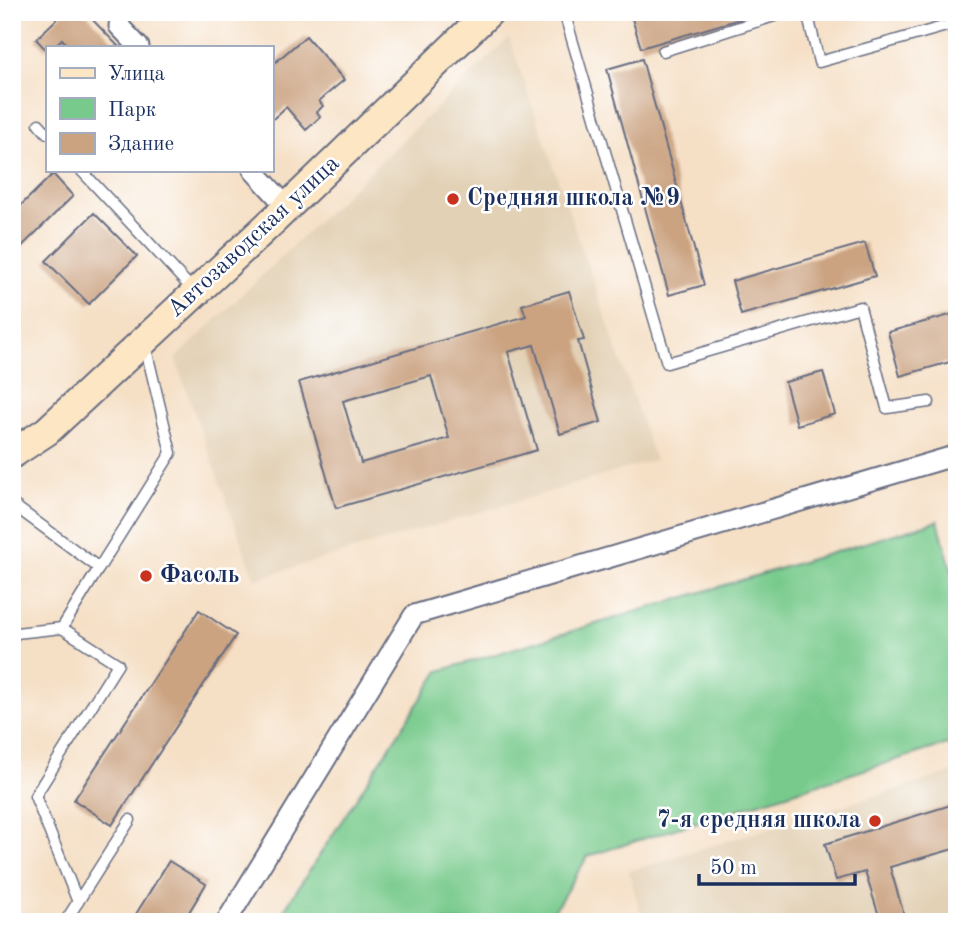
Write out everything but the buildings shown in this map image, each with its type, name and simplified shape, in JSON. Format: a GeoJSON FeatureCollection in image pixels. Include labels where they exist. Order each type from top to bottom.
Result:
{"type":"FeatureCollection","features":[{"type":"Feature","properties":{"kind":"street"},"geometry":{"type":"LineString","coordinates":[[121,12],[120,26],[138,46]]}},
{"type":"Feature","properties":{"kind":"street","name":"Автозаводская улица"},"geometry":{"type":"LineString","coordinates":[[12,454],[47,431],[287,207],[489,12]]}},
{"type":"Feature","properties":{"kind":"street"},"geometry":{"type":"LineString","coordinates":[[255,172],[287,207]]}},
{"type":"Feature","properties":{"kind":"street"},"geometry":{"type":"LineString","coordinates":[[226,922],[414,615],[957,455]]}},
{"type":"Feature","properties":{"kind":"lane"},"geometry":{"type":"LineString","coordinates":[[564,12],[667,363],[860,307],[887,408],[929,401]]}},
{"type":"Feature","properties":{"kind":"lane"},"geometry":{"type":"LineString","coordinates":[[663,51],[787,12]]}},
{"type":"Feature","properties":{"kind":"lane"},"geometry":{"type":"LineString","coordinates":[[807,12],[819,62],[957,23]]}},
{"type":"Feature","properties":{"kind":"lane"},"geometry":{"type":"LineString","coordinates":[[39,124],[46,132]]}},
{"type":"Feature","properties":{"kind":"lane"},"geometry":{"type":"LineString","coordinates":[[83,172],[195,293]]}},
{"type":"Feature","properties":{"kind":"lane"},"geometry":{"type":"LineString","coordinates":[[62,628],[172,453],[144,341]]}},
{"type":"Feature","properties":{"kind":"lane"},"geometry":{"type":"LineString","coordinates":[[12,504],[99,568]]}},
{"type":"Feature","properties":{"kind":"lane"},"geometry":{"type":"LineString","coordinates":[[12,639],[16,634],[62,628],[118,664],[35,796],[78,902]]}},
{"type":"Feature","properties":{"kind":"lane"},"geometry":{"type":"LineString","coordinates":[[65,922],[130,820]]}},
{"type":"Feature","properties":{"kind":"shaded area","name":"Средняя школа №9"},"geometry":{"type":"Polygon","coordinates":[[[509,38],[655,460],[255,579],[175,359],[509,38]]]}},
{"type":"Feature","properties":{"kind":"shaded area","name":"7-я средняя школа"},"geometry":{"type":"Polygon","coordinates":[[[957,771],[957,922],[643,922],[629,871],[957,771]]]}},
{"type":"Feature","properties":{"kind":"green space"},"geometry":{"type":"Polygon","coordinates":[[[938,521],[957,590],[957,741],[588,856],[547,922],[288,922],[280,916],[439,671],[938,521]]]}},
{"type":"Feature","properties":{"kind":"place","name":"Средняя школа №9"},"geometry":{"type":"Point","coordinates":[453,199]}},
{"type":"Feature","properties":{"kind":"place","name":"Фасоль"},"geometry":{"type":"Point","coordinates":[146,576]}},
{"type":"Feature","properties":{"kind":"place","name":"7-я средняя школа"},"geometry":{"type":"Point","coordinates":[875,821]}}]}
